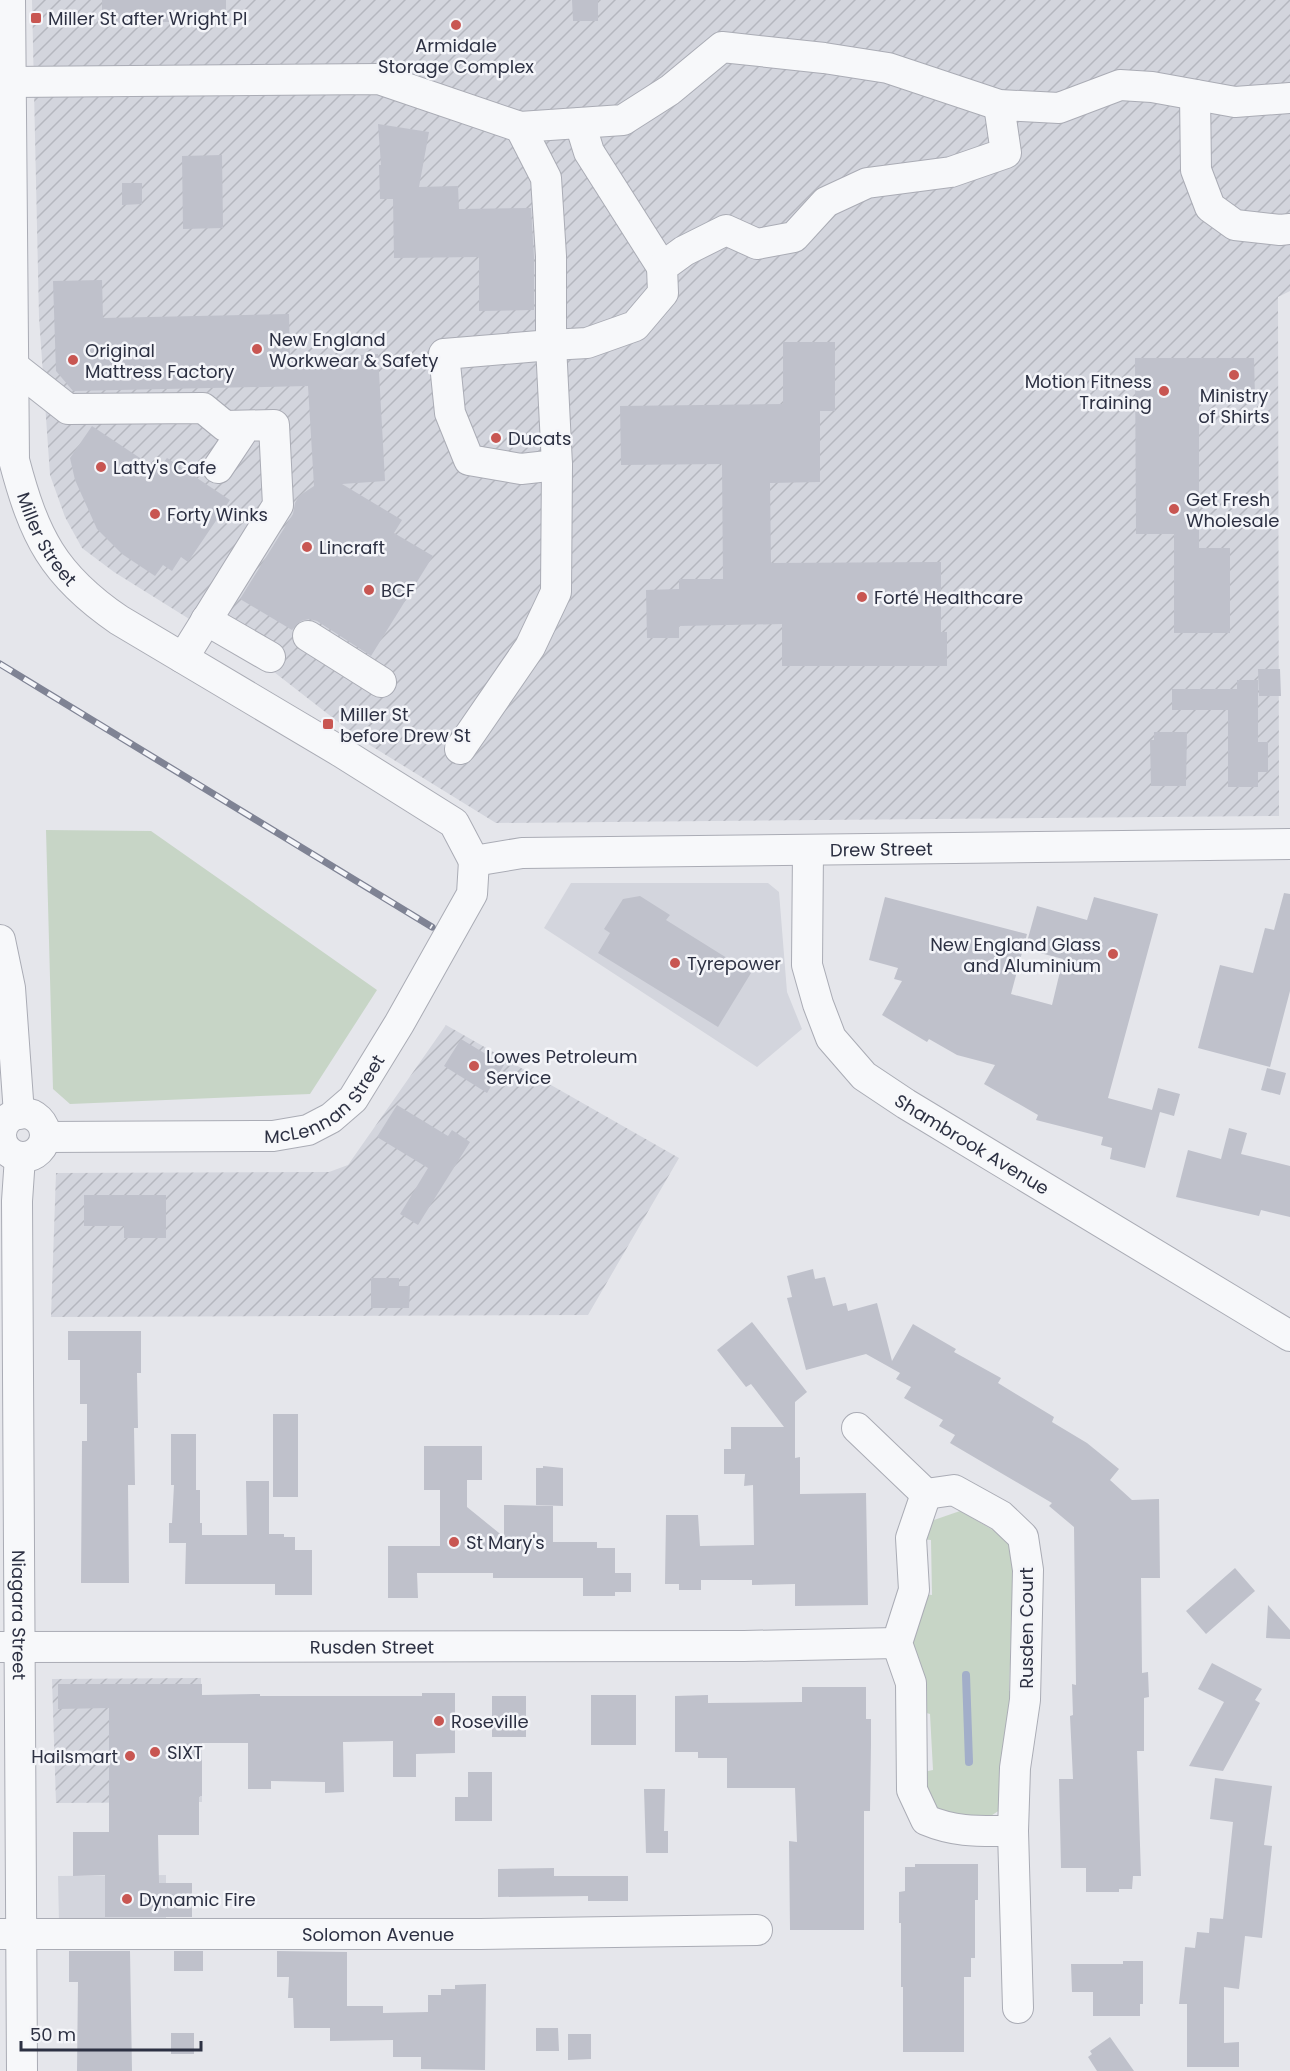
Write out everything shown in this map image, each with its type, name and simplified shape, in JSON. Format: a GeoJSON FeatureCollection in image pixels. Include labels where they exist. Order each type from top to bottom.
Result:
{"type":"FeatureCollection","features":[{"type":"Feature","properties":{"kind":"street","name":"Miller Street"},"geometry":{"type":"LineString","coordinates":[[10,0],[6,318],[12,365],[14,460],[25,502],[40,539],[62,571],[90,601],[118,621],[341,752],[453,823],[474,861]]}},
{"type":"Feature","properties":{"kind":"street"},"geometry":{"type":"LineString","coordinates":[[10,82],[379,79],[520,127],[623,120],[670,90],[722,47],[824,58],[888,68],[999,105],[1059,108],[1120,85],[1152,87],[1235,102],[1290,98]]}},
{"type":"Feature","properties":{"kind":"street"},"geometry":{"type":"LineString","coordinates":[[1196,95],[1196,170],[1210,207],[1235,225],[1290,229]]}},
{"type":"Feature","properties":{"kind":"street"},"geometry":{"type":"LineString","coordinates":[[662,267],[684,250],[726,230],[757,244],[794,237],[826,202],[867,183],[951,172],[1006,153],[999,105]]}},
{"type":"Feature","properties":{"kind":"street"},"geometry":{"type":"LineString","coordinates":[[557,465],[521,469],[469,460],[450,413],[444,354],[587,344],[635,326],[663,293],[662,267],[589,152],[580,123]]}},
{"type":"Feature","properties":{"kind":"street"},"geometry":{"type":"LineString","coordinates":[[460,749],[530,647],[556,592],[557,465],[551,345],[551,256],[546,178],[520,127]]}},
{"type":"Feature","properties":{"kind":"street"},"geometry":{"type":"LineString","coordinates":[[12,365],[68,409],[203,408],[225,426],[274,425],[278,505],[183,658]]}},
{"type":"Feature","properties":{"kind":"street"},"geometry":{"type":"LineString","coordinates":[[138,409],[173,433]]}},
{"type":"Feature","properties":{"kind":"street"},"geometry":{"type":"LineString","coordinates":[[218,468],[246,426]]}},
{"type":"Feature","properties":{"kind":"street"},"geometry":{"type":"LineString","coordinates":[[206,620],[270,657]]}},
{"type":"Feature","properties":{"kind":"street"},"geometry":{"type":"LineString","coordinates":[[308,636],[381,682]]}},
{"type":"Feature","properties":{"kind":"street","name":"Drew Street"},"geometry":{"type":"LineString","coordinates":[[474,861],[522,853],[1290,844]]}},
{"type":"Feature","properties":{"kind":"street","name":"Shambrook Avenue"},"geometry":{"type":"LineString","coordinates":[[808,850],[807,965],[831,1038],[864,1076],[906,1104],[1290,1336]]}},
{"type":"Feature","properties":{"kind":"street","name":"McLennan Street"},"geometry":{"type":"LineString","coordinates":[[45,1137],[273,1136],[308,1130],[331,1118],[353,1099],[456,926],[472,894],[474,861]]}},
{"type":"Feature","properties":{"kind":"street"},"geometry":{"type":"LineString","coordinates":[[0,940],[10,988],[19,1114]]}},
{"type":"Feature","properties":{"kind":"street"},"geometry":{"type":"LineString","coordinates":[[19,1114],[29,1114],[38,1119],[44,1128],[45,1137],[39,1150],[27,1157],[11,1154],[1,1140],[4,1123],[19,1114]]}},
{"type":"Feature","properties":{"kind":"street","name":"Niagara Street"},"geometry":{"type":"LineString","coordinates":[[20,1157],[17,1201],[9,1647],[10,1935],[22,2071]]}},
{"type":"Feature","properties":{"kind":"street"},"geometry":{"type":"LineString","coordinates":[[857,1428],[926,1494],[911,1538],[914,1590],[897,1643],[911,1683],[912,1790],[926,1820],[944,1828],[966,1832],[1013,1831]]}},
{"type":"Feature","properties":{"kind":"street","name":"Rusden Court"},"geometry":{"type":"LineString","coordinates":[[926,1494],[954,1490],[1001,1516],[1023,1537],[1028,1570],[1025,1700],[1015,1768],[1013,1831],[1018,2008]]}},
{"type":"Feature","properties":{"kind":"street","name":"Rusden Street"},"geometry":{"type":"LineString","coordinates":[[9,1647],[744,1646],[897,1643]]}},
{"type":"Feature","properties":{"kind":"street","name":"Solomon Avenue"},"geometry":{"type":"LineString","coordinates":[[10,1935],[480,1934],[757,1930]]}},
{"type":"Feature","properties":{"kind":"shaded area"},"geometry":{"type":"Polygon","coordinates":[[[32,0],[1290,0],[1290,291],[1278,297],[1279,816],[496,823],[360,739],[274,672],[114,572],[82,548],[65,517],[50,475],[39,317],[32,0]]]}},
{"type":"Feature","properties":{"kind":"shaded area"},"geometry":{"type":"Polygon","coordinates":[[[571,883],[768,883],[779,892],[787,992],[802,1029],[757,1067],[544,928],[571,883]]]}},
{"type":"Feature","properties":{"kind":"shaded area"},"geometry":{"type":"Polygon","coordinates":[[[446,1025],[679,1158],[588,1315],[51,1317],[56,1173],[329,1172],[348,1165],[446,1025]]]}},
{"type":"Feature","properties":{"kind":"shaded area","name":"SIXT"},"geometry":{"type":"Polygon","coordinates":[[[201,1678],[202,1802],[56,1803],[52,1679],[201,1678]]]}},
{"type":"Feature","properties":{"kind":"shaded area"},"geometry":{"type":"Polygon","coordinates":[[[166,1875],[166,1922],[59,1922],[58,1876],[166,1875]]]}},
{"type":"Feature","properties":{"kind":"green space"},"geometry":{"type":"Polygon","coordinates":[[[46,830],[151,831],[377,990],[310,1094],[70,1104],[53,1089],[46,830]]]}},
{"type":"Feature","properties":{"kind":"green space"},"geometry":{"type":"Polygon","coordinates":[[[960,1511],[1007,1538],[1021,1565],[1020,1608],[1012,1610],[1009,1691],[1019,1691],[1003,1808],[986,1819],[935,1815],[921,1785],[923,1772],[933,1770],[930,1714],[923,1712],[910,1648],[921,1594],[932,1595],[931,1540],[919,1539],[934,1520],[960,1511]]]}},
{"type":"Feature","properties":{"kind":"building"},"geometry":{"type":"Polygon","coordinates":[[[102,0],[226,0],[226,21],[102,23],[102,0]]]}},
{"type":"Feature","properties":{"kind":"building"},"geometry":{"type":"Polygon","coordinates":[[[572,0],[598,0],[598,21],[573,21],[572,0]]]}},
{"type":"Feature","properties":{"kind":"building"},"geometry":{"type":"Polygon","coordinates":[[[378,124],[429,132],[419,187],[458,186],[459,209],[531,208],[534,310],[479,311],[479,257],[394,258],[393,199],[380,199],[379,165],[381,165],[378,124]]]}},
{"type":"Feature","properties":{"kind":"building"},"geometry":{"type":"Polygon","coordinates":[[[222,155],[223,228],[183,229],[182,156],[222,155]]]}},
{"type":"Feature","properties":{"kind":"building"},"geometry":{"type":"Polygon","coordinates":[[[122,183],[142,183],[142,204],[122,205],[122,183]]]}},
{"type":"Feature","properties":{"kind":"building"},"geometry":{"type":"Polygon","coordinates":[[[102,280],[103,318],[289,314],[290,359],[378,354],[385,481],[342,484],[402,520],[394,533],[433,556],[371,656],[317,621],[309,619],[301,621],[292,630],[240,599],[293,514],[299,496],[314,486],[308,386],[73,391],[56,371],[53,281],[102,280]]]}},
{"type":"Feature","properties":{"kind":"building"},"geometry":{"type":"Polygon","coordinates":[[[783,342],[835,342],[835,411],[820,411],[820,482],[770,483],[771,563],[941,562],[941,632],[947,632],[947,666],[782,666],[782,624],[679,626],[679,638],[647,638],[646,590],[679,589],[679,579],[723,579],[722,464],[621,465],[620,406],[783,404],[783,342]]]}},
{"type":"Feature","properties":{"kind":"building"},"geometry":{"type":"Polygon","coordinates":[[[1135,358],[1254,358],[1255,398],[1199,398],[1199,548],[1230,548],[1230,633],[1174,633],[1174,534],[1136,534],[1135,358]]]}},
{"type":"Feature","properties":{"kind":"building","name":"Forty Winks"},"geometry":{"type":"Polygon","coordinates":[[[92,426],[158,470],[167,458],[230,500],[188,562],[181,557],[172,571],[163,565],[155,576],[122,554],[97,529],[75,480],[70,458],[92,426]]]}},
{"type":"Feature","properties":{"kind":"building"},"geometry":{"type":"Polygon","coordinates":[[[1258,669],[1280,669],[1281,696],[1259,696],[1258,669]]]}},
{"type":"Feature","properties":{"kind":"building"},"geometry":{"type":"Polygon","coordinates":[[[1237,680],[1258,680],[1258,742],[1268,742],[1268,772],[1258,772],[1258,787],[1228,787],[1228,710],[1172,710],[1172,689],[1237,689],[1237,680]]]}},
{"type":"Feature","properties":{"kind":"building"},"geometry":{"type":"Polygon","coordinates":[[[1154,732],[1187,732],[1186,786],[1151,786],[1150,740],[1154,740],[1154,732]]]}},
{"type":"Feature","properties":{"kind":"building"},"geometry":{"type":"Polygon","coordinates":[[[1284,893],[1290,894],[1290,991],[1270,1067],[1198,1048],[1220,965],[1253,973],[1265,928],[1274,930],[1284,893]]]}},
{"type":"Feature","properties":{"kind":"building","name":"Tyrepower"},"geometry":{"type":"Polygon","coordinates":[[[640,896],[670,915],[666,920],[751,973],[718,1027],[598,953],[610,933],[604,929],[623,899],[640,896]]]}},
{"type":"Feature","properties":{"kind":"building"},"geometry":{"type":"Polygon","coordinates":[[[885,897],[1027,934],[1011,994],[1052,1005],[1063,959],[1025,949],[1037,906],[1087,920],[1094,897],[1158,914],[1108,1098],[1152,1110],[1158,1088],[1180,1094],[1174,1116],[1160,1112],[1145,1168],[1110,1159],[1112,1148],[1101,1145],[1103,1137],[1036,1120],[1038,1115],[984,1084],[995,1065],[957,1055],[929,1039],[927,1042],[882,1015],[902,981],[894,979],[898,968],[869,960],[885,897]]]}},
{"type":"Feature","properties":{"kind":"building","name":"Lowes Petroleum Service"},"geometry":{"type":"Polygon","coordinates":[[[461,1039],[504,1065],[487,1093],[444,1066],[461,1039]]]}},
{"type":"Feature","properties":{"kind":"building"},"geometry":{"type":"Polygon","coordinates":[[[1267,1068],[1286,1073],[1280,1095],[1261,1090],[1267,1068]]]}},
{"type":"Feature","properties":{"kind":"building"},"geometry":{"type":"Polygon","coordinates":[[[397,1105],[448,1136],[452,1130],[470,1142],[418,1225],[400,1214],[428,1168],[377,1137],[397,1105]]]}},
{"type":"Feature","properties":{"kind":"building"},"geometry":{"type":"Polygon","coordinates":[[[1229,1128],[1247,1133],[1241,1154],[1290,1166],[1290,1217],[1261,1210],[1259,1216],[1176,1197],[1188,1150],[1221,1159],[1229,1128]]]}},
{"type":"Feature","properties":{"kind":"building"},"geometry":{"type":"Polygon","coordinates":[[[84,1195],[166,1195],[166,1238],[124,1238],[124,1226],[84,1226],[84,1195]]]}},
{"type":"Feature","properties":{"kind":"building"},"geometry":{"type":"Polygon","coordinates":[[[813,1269],[815,1279],[825,1277],[833,1306],[846,1303],[848,1311],[877,1303],[892,1361],[913,1324],[956,1349],[954,1352],[1001,1378],[998,1383],[1054,1417],[1052,1422],[1087,1443],[1119,1469],[1110,1480],[1132,1500],[1159,1499],[1160,1578],[1141,1578],[1142,1673],[1148,1672],[1149,1697],[1144,1698],[1144,1751],[1137,1751],[1141,1876],[1133,1876],[1132,1889],[1119,1889],[1119,1892],[1086,1892],[1086,1868],[1061,1868],[1059,1779],[1073,1779],[1070,1716],[1073,1715],[1072,1684],[1076,1685],[1074,1527],[1049,1506],[1052,1503],[950,1443],[955,1435],[939,1426],[943,1420],[904,1398],[911,1387],[896,1379],[900,1373],[866,1354],[806,1370],[787,1298],[792,1297],[787,1276],[813,1269]]]}},
{"type":"Feature","properties":{"kind":"building"},"geometry":{"type":"Polygon","coordinates":[[[371,1278],[399,1278],[399,1286],[410,1286],[409,1308],[371,1308],[371,1278]]]}},
{"type":"Feature","properties":{"kind":"building"},"geometry":{"type":"Polygon","coordinates":[[[752,1322],[807,1392],[795,1402],[795,1458],[800,1457],[800,1494],[866,1493],[868,1605],[795,1606],[795,1584],[752,1585],[752,1580],[701,1580],[701,1590],[679,1590],[679,1584],[665,1584],[666,1515],[698,1515],[700,1546],[754,1545],[753,1485],[744,1486],[745,1474],[724,1474],[724,1449],[731,1449],[731,1427],[784,1427],[751,1384],[746,1387],[717,1350],[752,1322]]]}},
{"type":"Feature","properties":{"kind":"building"},"geometry":{"type":"Polygon","coordinates":[[[68,1331],[141,1331],[141,1373],[137,1373],[138,1428],[134,1428],[135,1485],[128,1485],[129,1583],[81,1583],[82,1441],[87,1441],[87,1404],[80,1404],[80,1360],[68,1360],[68,1331]]]}},
{"type":"Feature","properties":{"kind":"building"},"geometry":{"type":"Polygon","coordinates":[[[273,1414],[298,1414],[298,1497],[273,1497],[273,1414]]]}},
{"type":"Feature","properties":{"kind":"building"},"geometry":{"type":"Polygon","coordinates":[[[171,1434],[196,1434],[196,1490],[200,1490],[202,1535],[247,1535],[246,1481],[269,1481],[269,1534],[295,1537],[295,1550],[312,1550],[312,1595],[275,1595],[275,1584],[185,1584],[186,1543],[169,1543],[174,1485],[171,1485],[171,1434]]]}},
{"type":"Feature","properties":{"kind":"building"},"geometry":{"type":"Polygon","coordinates":[[[424,1446],[482,1446],[482,1480],[467,1480],[467,1507],[504,1537],[504,1505],[553,1506],[553,1542],[597,1542],[597,1548],[615,1548],[615,1573],[631,1573],[631,1592],[615,1592],[615,1596],[583,1596],[583,1578],[493,1578],[493,1573],[417,1573],[418,1598],[388,1598],[388,1546],[440,1546],[440,1490],[424,1490],[424,1446]]]}},
{"type":"Feature","properties":{"kind":"building"},"geometry":{"type":"Polygon","coordinates":[[[543,1466],[563,1468],[563,1506],[536,1505],[536,1468],[543,1468],[543,1466]]]}},
{"type":"Feature","properties":{"kind":"building"},"geometry":{"type":"Polygon","coordinates":[[[1235,1568],[1255,1591],[1206,1634],[1186,1611],[1235,1568]]]}},
{"type":"Feature","properties":{"kind":"building"},"geometry":{"type":"Polygon","coordinates":[[[1268,1605],[1290,1630],[1290,1639],[1266,1638],[1268,1605]]]}},
{"type":"Feature","properties":{"kind":"building"},"geometry":{"type":"Polygon","coordinates":[[[1212,1663],[1262,1689],[1255,1700],[1260,1703],[1223,1771],[1189,1766],[1224,1702],[1198,1689],[1212,1663]]]}},
{"type":"Feature","properties":{"kind":"building"},"geometry":{"type":"Polygon","coordinates":[[[58,1684],[202,1684],[202,1695],[422,1696],[422,1693],[455,1693],[455,1753],[416,1754],[416,1777],[393,1777],[393,1741],[343,1742],[344,1792],[325,1793],[325,1782],[271,1781],[271,1789],[248,1789],[248,1743],[202,1743],[199,1835],[158,1835],[159,1883],[192,1883],[192,1917],[105,1917],[105,1875],[73,1876],[73,1832],[109,1832],[109,1708],[58,1709],[58,1684]]]}},
{"type":"Feature","properties":{"kind":"building"},"geometry":{"type":"Polygon","coordinates":[[[802,1687],[866,1687],[866,1719],[871,1719],[871,1745],[870,1811],[864,1811],[864,1930],[790,1930],[789,1841],[797,1842],[795,1788],[727,1788],[727,1758],[698,1758],[698,1752],[675,1752],[675,1696],[708,1695],[708,1703],[802,1702],[802,1687]]]}},
{"type":"Feature","properties":{"kind":"building"},"geometry":{"type":"Polygon","coordinates":[[[591,1695],[636,1695],[636,1745],[591,1745],[591,1695]]]}},
{"type":"Feature","properties":{"kind":"building"},"geometry":{"type":"Polygon","coordinates":[[[492,1696],[526,1696],[526,1737],[492,1737],[492,1696]]]}},
{"type":"Feature","properties":{"kind":"building"},"geometry":{"type":"Polygon","coordinates":[[[468,1772],[492,1772],[492,1821],[455,1821],[455,1797],[468,1797],[468,1772]]]}},
{"type":"Feature","properties":{"kind":"building"},"geometry":{"type":"Polygon","coordinates":[[[1215,1778],[1272,1786],[1264,1845],[1272,1846],[1262,1938],[1245,1936],[1239,1989],[1224,1987],[1224,2043],[1239,2042],[1239,2067],[1187,2067],[1187,2004],[1179,2004],[1185,1947],[1195,1948],[1197,1932],[1209,1933],[1210,1918],[1223,1919],[1233,1822],[1210,1819],[1215,1778]]]}},
{"type":"Feature","properties":{"kind":"building"},"geometry":{"type":"Polygon","coordinates":[[[644,1789],[665,1789],[664,1831],[668,1831],[668,1853],[646,1853],[644,1789]]]}},
{"type":"Feature","properties":{"kind":"building"},"geometry":{"type":"Polygon","coordinates":[[[915,1864],[978,1864],[978,1900],[975,1900],[975,1958],[971,1958],[971,1977],[964,1977],[964,2052],[903,2052],[899,1892],[905,1891],[905,1867],[915,1867],[915,1864]]]}},
{"type":"Feature","properties":{"kind":"building"},"geometry":{"type":"Polygon","coordinates":[[[554,1868],[554,1876],[628,1876],[628,1901],[588,1901],[588,1896],[498,1897],[498,1869],[554,1868]]]}},
{"type":"Feature","properties":{"kind":"building"},"geometry":{"type":"Polygon","coordinates":[[[69,1951],[130,1951],[132,2071],[77,2071],[78,1982],[69,1982],[69,1951]]]}},
{"type":"Feature","properties":{"kind":"building"},"geometry":{"type":"Polygon","coordinates":[[[174,1951],[203,1951],[203,1971],[174,1971],[174,1951]]]}},
{"type":"Feature","properties":{"kind":"building"},"geometry":{"type":"Polygon","coordinates":[[[277,1951],[347,1952],[347,2006],[383,2006],[383,2013],[428,2012],[428,1995],[441,1995],[441,1989],[455,1989],[455,1985],[486,1984],[485,2070],[421,2069],[421,2057],[393,2057],[393,2040],[330,2041],[330,2028],[294,2028],[293,1998],[288,1998],[289,1977],[277,1977],[277,1951]]]}},
{"type":"Feature","properties":{"kind":"building"},"geometry":{"type":"Polygon","coordinates":[[[1123,1961],[1143,1961],[1143,2004],[1140,2004],[1140,2016],[1093,2016],[1093,1992],[1072,1992],[1071,1964],[1123,1964],[1123,1961]]]}},
{"type":"Feature","properties":{"kind":"building"},"geometry":{"type":"Polygon","coordinates":[[[536,2028],[558,2028],[559,2051],[536,2051],[536,2028]]]}},
{"type":"Feature","properties":{"kind":"building"},"geometry":{"type":"Polygon","coordinates":[[[171,2033],[194,2033],[194,2054],[171,2054],[171,2033]]]}},
{"type":"Feature","properties":{"kind":"building"},"geometry":{"type":"Polygon","coordinates":[[[568,2034],[591,2034],[591,2059],[568,2060],[568,2034]]]}},
{"type":"Feature","properties":{"kind":"building"},"geometry":{"type":"Polygon","coordinates":[[[1110,2037],[1134,2071],[1097,2071],[1088,2057],[1092,2054],[1090,2051],[1110,2037]]]}},
{"type":"Feature","properties":{"kind":"waterway"},"geometry":{"type":"LineString","coordinates":[[966,1675],[969,1762]]}},
{"type":"Feature","properties":{"kind":"railway"},"geometry":{"type":"LineString","coordinates":[[0,664],[432,927]]}},
{"type":"Feature","properties":{"kind":"place","name":"Miller St after Wright Pl"},"geometry":{"type":"Point","coordinates":[36,18]}},
{"type":"Feature","properties":{"kind":"place","name":"Armidale Storage Complex"},"geometry":{"type":"Point","coordinates":[456,25]}},
{"type":"Feature","properties":{"kind":"place","name":"New England Workwear & Safety"},"geometry":{"type":"Point","coordinates":[257,349]}},
{"type":"Feature","properties":{"kind":"place","name":"Original Mattress Factory"},"geometry":{"type":"Point","coordinates":[73,360]}},
{"type":"Feature","properties":{"kind":"place","name":"Ministry of Shirts"},"geometry":{"type":"Point","coordinates":[1234,375]}},
{"type":"Feature","properties":{"kind":"place","name":"Motion Fitness Training"},"geometry":{"type":"Point","coordinates":[1164,391]}},
{"type":"Feature","properties":{"kind":"place","name":"Ducats"},"geometry":{"type":"Point","coordinates":[496,438]}},
{"type":"Feature","properties":{"kind":"place","name":"Latty's Cafe"},"geometry":{"type":"Point","coordinates":[101,467]}},
{"type":"Feature","properties":{"kind":"place","name":"Get Fresh Wholesale"},"geometry":{"type":"Point","coordinates":[1174,509]}},
{"type":"Feature","properties":{"kind":"place","name":"Forty Winks"},"geometry":{"type":"Point","coordinates":[155,514]}},
{"type":"Feature","properties":{"kind":"place","name":"Lincraft"},"geometry":{"type":"Point","coordinates":[307,547]}},
{"type":"Feature","properties":{"kind":"place","name":"BCF"},"geometry":{"type":"Point","coordinates":[369,590]}},
{"type":"Feature","properties":{"kind":"place","name":"Forté Healthcare"},"geometry":{"type":"Point","coordinates":[862,597]}},
{"type":"Feature","properties":{"kind":"place","name":"Miller St before Drew St"},"geometry":{"type":"Point","coordinates":[328,724]}},
{"type":"Feature","properties":{"kind":"place","name":"New England Glass and Aluminium"},"geometry":{"type":"Point","coordinates":[1113,954]}},
{"type":"Feature","properties":{"kind":"place","name":"Tyrepower"},"geometry":{"type":"Point","coordinates":[675,963]}},
{"type":"Feature","properties":{"kind":"place","name":"Lowes Petroleum Service"},"geometry":{"type":"Point","coordinates":[474,1066]}},
{"type":"Feature","properties":{"kind":"place","name":"St Mary's"},"geometry":{"type":"Point","coordinates":[454,1542]}},
{"type":"Feature","properties":{"kind":"place","name":"Roseville"},"geometry":{"type":"Point","coordinates":[439,1721]}},
{"type":"Feature","properties":{"kind":"place","name":"SIXT"},"geometry":{"type":"Point","coordinates":[155,1752]}},
{"type":"Feature","properties":{"kind":"place","name":"Hailsmart"},"geometry":{"type":"Point","coordinates":[130,1756]}},
{"type":"Feature","properties":{"kind":"place","name":"Dynamic Fire"},"geometry":{"type":"Point","coordinates":[127,1899]}}]}
